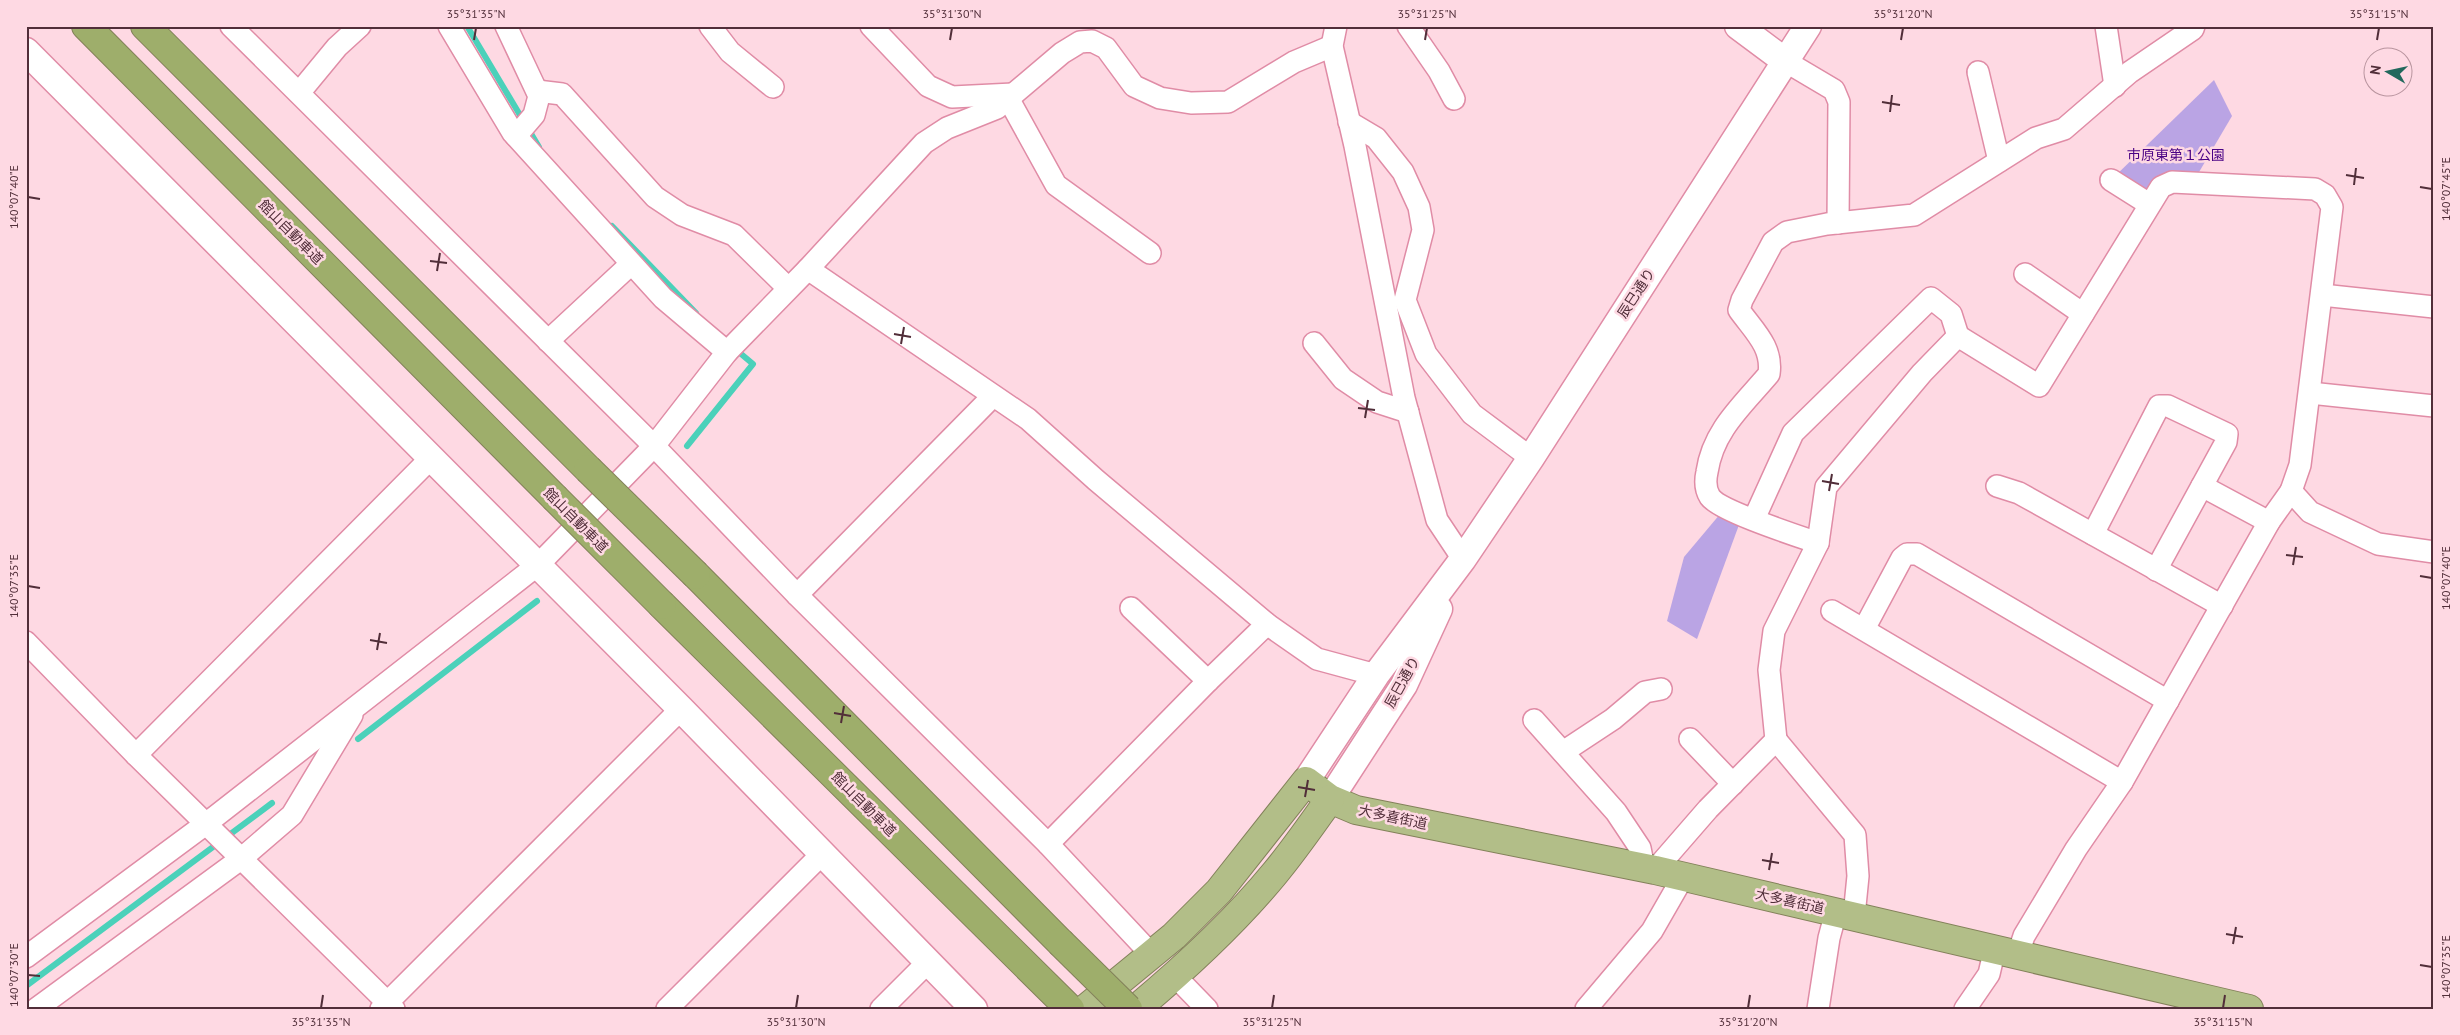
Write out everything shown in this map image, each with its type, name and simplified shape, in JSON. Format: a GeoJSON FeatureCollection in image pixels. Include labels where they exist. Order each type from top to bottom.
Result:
{"type":"FeatureCollection","features":[{"type":"Feature","properties":{"kind":"highway","name":"館山自動車道"},"geometry":{"type":"LineString","coordinates":[[86,26],[662,605],[1070,1009]]}},
{"type":"Feature","properties":{"kind":"highway"},"geometry":{"type":"LineString","coordinates":[[145,26],[1128,1009]]}},
{"type":"Feature","properties":{"kind":"highway"},"geometry":{"type":"LineString","coordinates":[[1085,1009],[1152,955],[1219,891],[1306,781]]}},
{"type":"Feature","properties":{"kind":"highway","name":"大多喜街道"},"geometry":{"type":"LineString","coordinates":[[1306,781],[1330,799],[1356,810],[1649,869],[2249,1009]]}},
{"type":"Feature","properties":{"kind":"highway"},"geometry":{"type":"LineString","coordinates":[[1136,1009],[1175,976],[1233,919],[1276,872],[1330,799]]}},
{"type":"Feature","properties":{"kind":"street"},"geometry":{"type":"LineString","coordinates":[[231,26],[654,446],[797,595],[1048,844],[1152,955]]}},
{"type":"Feature","properties":{"kind":"street"},"geometry":{"type":"LineString","coordinates":[[299,93],[337,47],[360,26]]}},
{"type":"Feature","properties":{"kind":"street"},"geometry":{"type":"LineString","coordinates":[[449,26],[516,136],[662,298],[726,352]]}},
{"type":"Feature","properties":{"kind":"street"},"geometry":{"type":"LineString","coordinates":[[506,26],[539,96],[534,115],[516,136]]}},
{"type":"Feature","properties":{"kind":"street"},"geometry":{"type":"LineString","coordinates":[[710,26],[730,52],[773,87]]}},
{"type":"Feature","properties":{"kind":"street"},"geometry":{"type":"LineString","coordinates":[[871,26],[928,86],[952,97],[1010,96]]}},
{"type":"Feature","properties":{"kind":"street"},"geometry":{"type":"LineString","coordinates":[[1408,26],[1439,71],[1454,99]]}},
{"type":"Feature","properties":{"kind":"street"},"geometry":{"type":"LineString","coordinates":[[1738,26],[1785,61],[1834,90],[1839,102],[1838,223]]}},
{"type":"Feature","properties":{"kind":"street","name":"辰巳通り"},"geometry":{"type":"LineString","coordinates":[[1306,781],[1376,675],[1463,558],[1531,458],[1808,26]]}},
{"type":"Feature","properties":{"kind":"street"},"geometry":{"type":"LineString","coordinates":[[2106,26],[2115,86]]}},
{"type":"Feature","properties":{"kind":"street"},"geometry":{"type":"LineString","coordinates":[[1818,543],[1726,507],[1711,498],[1705,484],[1709,454],[1719,433],[1769,374],[1771,362],[1768,350],[1739,310],[1742,300],[1773,242],[1787,232],[1838,223],[1914,215],[2036,138],[2064,129],[2130,72],[2193,30],[2194,26]]}},
{"type":"Feature","properties":{"kind":"street"},"geometry":{"type":"LineString","coordinates":[[26,957],[207,823],[538,564],[654,446],[726,352],[808,269],[924,143],[947,128],[997,108],[1062,53],[1080,42],[1092,41],[1106,48],[1134,86],[1160,98],[1191,103],[1228,102],[1334,36],[1349,122],[1408,412],[1437,520],[1463,558]]}},
{"type":"Feature","properties":{"kind":"street"},"geometry":{"type":"LineString","coordinates":[[26,51],[538,564],[974,1009]]}},
{"type":"Feature","properties":{"kind":"street"},"geometry":{"type":"LineString","coordinates":[[1978,72],[1999,161]]}},
{"type":"Feature","properties":{"kind":"street"},"geometry":{"type":"LineString","coordinates":[[538,91],[562,94],[655,197],[682,215],[734,235],[788,288]]}},
{"type":"Feature","properties":{"kind":"street"},"geometry":{"type":"LineString","coordinates":[[1010,96],[1056,185],[1150,253]]}},
{"type":"Feature","properties":{"kind":"street"},"geometry":{"type":"LineString","coordinates":[[1349,122],[1376,138],[1403,172],[1419,207],[1423,230],[1405,300],[1426,354],[1472,414],[1531,458]]}},
{"type":"Feature","properties":{"kind":"street"},"geometry":{"type":"LineString","coordinates":[[2111,180],[2149,204]]}},
{"type":"Feature","properties":{"kind":"street"},"geometry":{"type":"LineString","coordinates":[[1754,519],[1793,432],[1931,298],[1951,314],[1958,336],[2039,386],[2161,187],[2172,182],[2315,189],[2325,195],[2332,206],[2300,465],[2291,491],[2270,522],[2122,782],[2076,849],[2024,936],[2007,951],[1966,1009]]}},
{"type":"Feature","properties":{"kind":"street"},"geometry":{"type":"LineString","coordinates":[[548,341],[631,264]]}},
{"type":"Feature","properties":{"kind":"street"},"geometry":{"type":"LineString","coordinates":[[808,269],[1028,419],[1096,480],[1267,624],[1317,659],[1376,675]]}},
{"type":"Feature","properties":{"kind":"street"},"geometry":{"type":"LineString","coordinates":[[2025,274],[2083,314]]}},
{"type":"Feature","properties":{"kind":"street"},"geometry":{"type":"LineString","coordinates":[[2322,295],[2434,307]]}},
{"type":"Feature","properties":{"kind":"street"},"geometry":{"type":"LineString","coordinates":[[1818,1009],[1829,938],[1845,914],[1858,876],[1855,834],[1776,740],[1769,670],[1774,631],[1818,543],[1826,488],[1922,373],[1958,336]]}},
{"type":"Feature","properties":{"kind":"street"},"geometry":{"type":"LineString","coordinates":[[1314,344],[1342,379],[1377,402],[1408,412]]}},
{"type":"Feature","properties":{"kind":"street"},"geometry":{"type":"LineString","coordinates":[[2310,393],[2434,406]]}},
{"type":"Feature","properties":{"kind":"street"},"geometry":{"type":"LineString","coordinates":[[797,595],[993,396]]}},
{"type":"Feature","properties":{"kind":"street"},"geometry":{"type":"LineString","coordinates":[[2093,534],[2159,406],[2168,406],[2227,434],[2226,442],[2156,570]]}},
{"type":"Feature","properties":{"kind":"street"},"geometry":{"type":"LineString","coordinates":[[136,755],[432,458]]}},
{"type":"Feature","properties":{"kind":"street"},"geometry":{"type":"LineString","coordinates":[[1997,486],[2019,493],[2222,606]]}},
{"type":"Feature","properties":{"kind":"street"},"geometry":{"type":"LineString","coordinates":[[2202,486],[2270,522]]}},
{"type":"Feature","properties":{"kind":"street"},"geometry":{"type":"LineString","coordinates":[[2291,491],[2310,512],[2378,544],[2434,552]]}},
{"type":"Feature","properties":{"kind":"street"},"geometry":{"type":"LineString","coordinates":[[1864,629],[1902,558],[1907,554],[1918,554],[2168,701]]}},
{"type":"Feature","properties":{"kind":"street","name":"辰巳通り"},"geometry":{"type":"LineString","coordinates":[[1330,799],[1404,685],[1463,558]]}},
{"type":"Feature","properties":{"kind":"street"},"geometry":{"type":"LineString","coordinates":[[1131,608],[1208,680]]}},
{"type":"Feature","properties":{"kind":"street"},"geometry":{"type":"LineString","coordinates":[[1832,610],[2122,782]]}},
{"type":"Feature","properties":{"kind":"street"},"geometry":{"type":"LineString","coordinates":[[1048,844],[1208,680],[1267,624]]}},
{"type":"Feature","properties":{"kind":"street"},"geometry":{"type":"LineString","coordinates":[[26,642],[388,1007],[681,709]]}},
{"type":"Feature","properties":{"kind":"street"},"geometry":{"type":"LineString","coordinates":[[1562,752],[1612,719],[1645,692],[1661,689]]}},
{"type":"Feature","properties":{"kind":"street"},"geometry":{"type":"LineString","coordinates":[[36,1009],[242,858],[292,815],[359,704]]}},
{"type":"Feature","properties":{"kind":"street"},"geometry":{"type":"LineString","coordinates":[[1534,720],[1616,812],[1640,848],[1649,869],[1776,740]]}},
{"type":"Feature","properties":{"kind":"street"},"geometry":{"type":"LineString","coordinates":[[1690,739],[1733,784]]}},
{"type":"Feature","properties":{"kind":"street"},"geometry":{"type":"LineString","coordinates":[[666,1009],[823,853]]}},
{"type":"Feature","properties":{"kind":"street"},"geometry":{"type":"LineString","coordinates":[[1586,1009],[1652,931],[1683,877]]}},
{"type":"Feature","properties":{"kind":"street"},"geometry":{"type":"LineString","coordinates":[[881,1009],[929,961]]}},
{"type":"Feature","properties":{"kind":"street"},"geometry":{"type":"LineString","coordinates":[[1175,976],[1207,1009]]}},
{"type":"Feature","properties":{"kind":"green space","name":"市原東第１公園"},"geometry":{"type":"Polygon","coordinates":[[[2214,80],[2232,116],[2192,184],[2149,204],[2111,180],[2214,80]]]}},
{"type":"Feature","properties":{"kind":"green space"},"geometry":{"type":"Polygon","coordinates":[[[1726,507],[1743,514],[1697,639],[1667,621],[1684,557],[1726,507]]]}},
{"type":"Feature","properties":{"kind":"waterway"},"geometry":{"type":"LineString","coordinates":[[467,26],[539,147]]}},
{"type":"Feature","properties":{"kind":"waterway"},"geometry":{"type":"LineString","coordinates":[[612,226],[696,313]]}},
{"type":"Feature","properties":{"kind":"waterway"},"geometry":{"type":"LineString","coordinates":[[687,446],[753,364],[734,348]]}},
{"type":"Feature","properties":{"kind":"waterway"},"geometry":{"type":"LineString","coordinates":[[358,739],[537,601]]}},
{"type":"Feature","properties":{"kind":"waterway"},"geometry":{"type":"LineString","coordinates":[[26,986],[272,803]]}}]}
